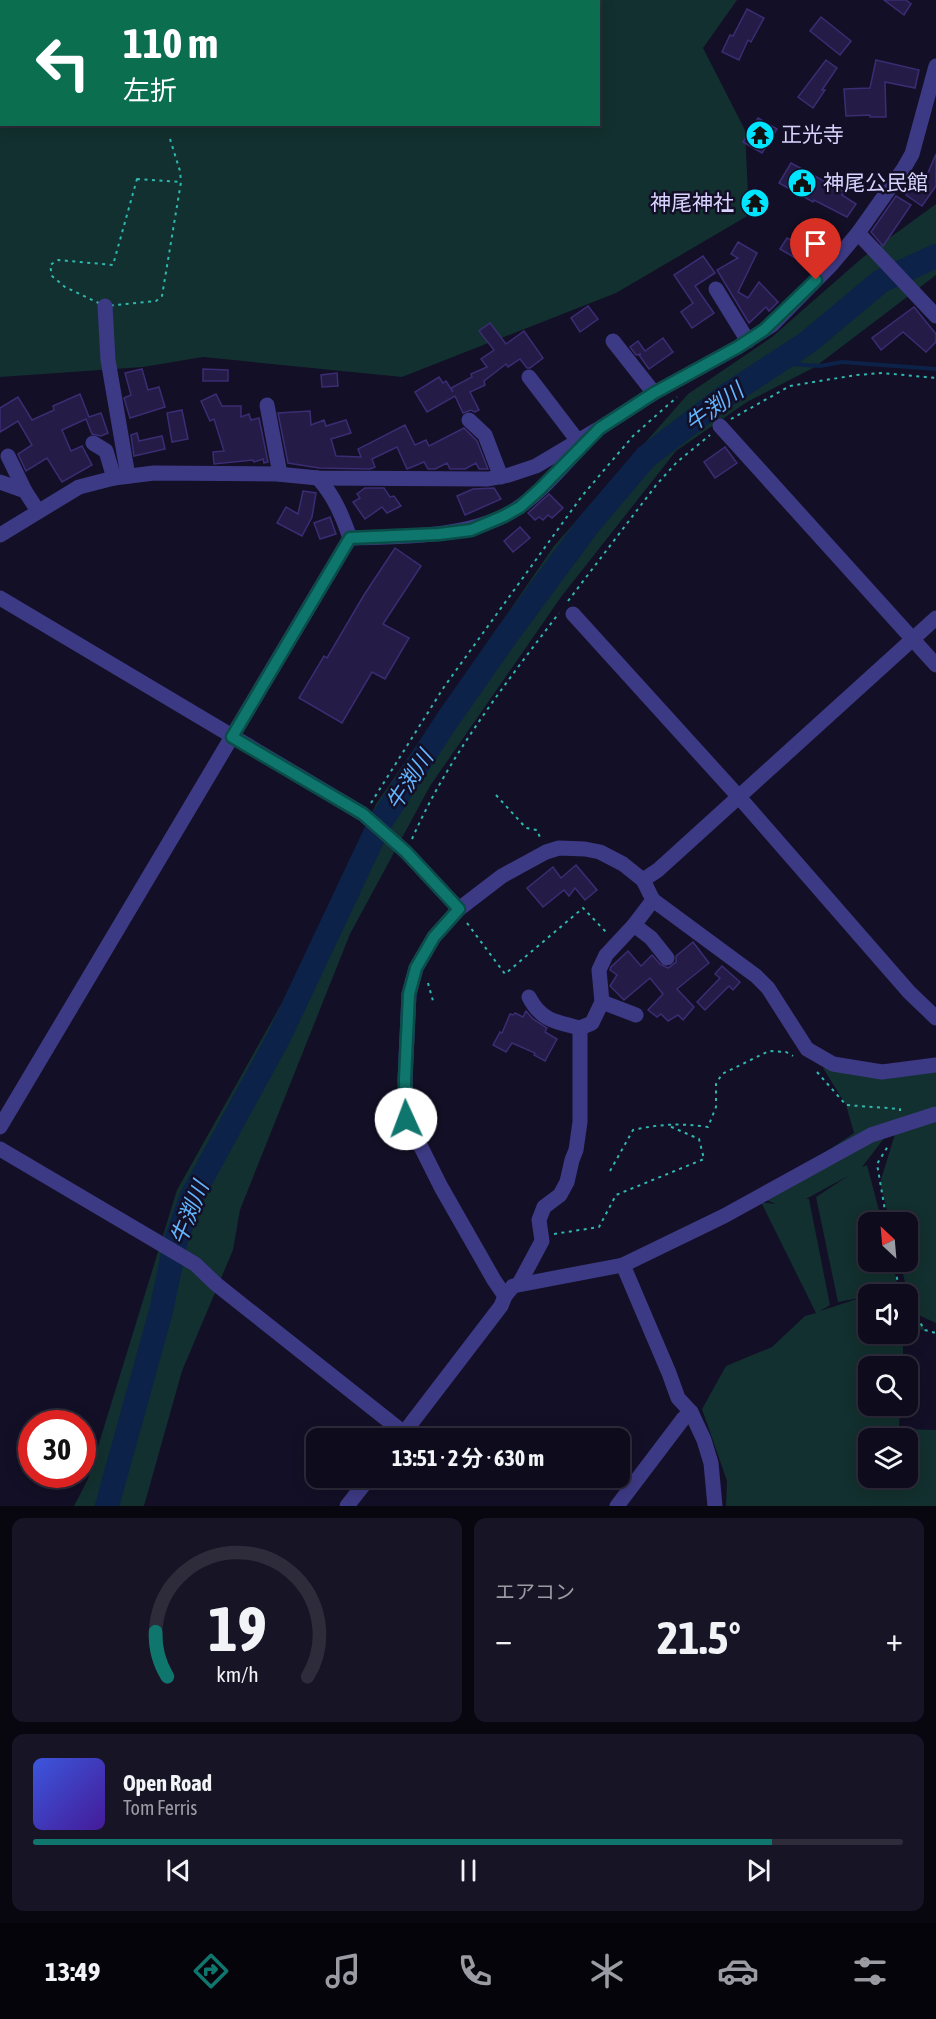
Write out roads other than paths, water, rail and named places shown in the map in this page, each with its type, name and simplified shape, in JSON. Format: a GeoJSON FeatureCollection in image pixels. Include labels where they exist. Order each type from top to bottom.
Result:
{"type":"FeatureCollection","features":[{"type":"Feature","properties":{"kind":"street"},"geometry":{"type":"LineString","coordinates":[[2,529],[79,487],[121,477],[154,473],[280,474],[318,478],[488,479],[536,466],[654,393],[748,341],[772,325],[831,265],[858,233],[904,168],[912,154],[936,66]]}},
{"type":"Feature","properties":{"kind":"street"},"geometry":{"type":"LineString","coordinates":[[858,233],[936,316]]}},
{"type":"Feature","properties":{"kind":"street"},"geometry":{"type":"LineString","coordinates":[[716,289],[748,341]]}},
{"type":"Feature","properties":{"kind":"street"},"geometry":{"type":"LineString","coordinates":[[105,306],[108,360],[121,477]]}},
{"type":"Feature","properties":{"kind":"street"},"geometry":{"type":"LineString","coordinates":[[613,341],[654,393]]}},
{"type":"Feature","properties":{"kind":"street"},"geometry":{"type":"LineString","coordinates":[[529,377],[578,441]]}},
{"type":"Feature","properties":{"kind":"street"},"geometry":{"type":"LineString","coordinates":[[267,405],[280,474]]}},
{"type":"Feature","properties":{"kind":"street"},"geometry":{"type":"LineString","coordinates":[[469,420],[485,435],[501,477]]}},
{"type":"Feature","properties":{"kind":"street"},"geometry":{"type":"LineString","coordinates":[[720,426],[936,665]]}},
{"type":"Feature","properties":{"kind":"street"},"geometry":{"type":"LineString","coordinates":[[350,538],[439,534],[471,530],[504,516],[520,507],[540,489],[600,428]]}},
{"type":"Feature","properties":{"kind":"street"},"geometry":{"type":"LineString","coordinates":[[93,443],[106,451],[121,477]]}},
{"type":"Feature","properties":{"kind":"street"},"geometry":{"type":"LineString","coordinates":[[8,456],[25,491],[38,511]]}},
{"type":"Feature","properties":{"kind":"street"},"geometry":{"type":"LineString","coordinates":[[318,478],[329,491],[340,511],[350,538]]}},
{"type":"Feature","properties":{"kind":"street"},"geometry":{"type":"LineString","coordinates":[[0,482],[25,491]]}},
{"type":"Feature","properties":{"kind":"street"},"geometry":{"type":"LineString","coordinates":[[0,1127],[350,538]]}},
{"type":"Feature","properties":{"kind":"street"},"geometry":{"type":"LineString","coordinates":[[0,597],[365,817],[403,850],[461,913]]}},
{"type":"Feature","properties":{"kind":"street"},"geometry":{"type":"LineString","coordinates":[[573,614],[739,797],[909,992],[936,1018]]}},
{"type":"Feature","properties":{"kind":"street"},"geometry":{"type":"LineString","coordinates":[[643,880],[658,870],[936,618]]}},
{"type":"Feature","properties":{"kind":"street"},"geometry":{"type":"LineString","coordinates":[[505,1296],[441,1187],[406,1119],[405,1080],[409,994],[416,968],[434,937],[502,876],[546,852],[559,848],[600,852],[623,864],[643,880],[653,900],[756,976],[768,988],[807,1049],[833,1064],[882,1072],[936,1065]]}},
{"type":"Feature","properties":{"kind":"street"},"geometry":{"type":"LineString","coordinates":[[530,997],[534,1006],[549,1021],[580,1028],[592,1023],[602,1002],[598,970],[606,955],[653,900]]}},
{"type":"Feature","properties":{"kind":"street"},"geometry":{"type":"LineString","coordinates":[[634,925],[651,938],[667,958]]}},
{"type":"Feature","properties":{"kind":"street"},"geometry":{"type":"LineString","coordinates":[[602,1002],[636,1015]]}},
{"type":"Feature","properties":{"kind":"street"},"geometry":{"type":"LineString","coordinates":[[519,1284],[542,1241],[538,1220],[543,1207],[560,1195],[567,1182],[576,1150],[580,1112],[580,1028]]}},
{"type":"Feature","properties":{"kind":"street"},"geometry":{"type":"LineString","coordinates":[[408,1428],[501,1306],[513,1286],[623,1265],[724,1216],[871,1135],[936,1114]]}},
{"type":"Feature","properties":{"kind":"street"},"geometry":{"type":"LineString","coordinates":[[0,1149],[195,1264],[216,1284],[392,1428]]}},
{"type":"Feature","properties":{"kind":"street"},"geometry":{"type":"LineString","coordinates":[[623,1265],[678,1398],[691,1412],[704,1440],[711,1463],[715,1506]]}},
{"type":"Feature","properties":{"kind":"street"},"geometry":{"type":"LineString","coordinates":[[617,1506],[682,1419],[691,1412]]}},
{"type":"Feature","properties":{"kind":"street"},"geometry":{"type":"LineString","coordinates":[[347,1506],[361,1488]]}},
{"type":"Feature","properties":{"kind":"waterway","name":"牛渕川"},"geometry":{"type":"LineString","coordinates":[[107,1506],[161,1311],[176,1240],[191,1198],[280,1035],[380,823],[448,719],[589,524],[646,457],[727,395],[808,342],[881,281],[936,256]]}},
{"type":"Feature","properties":{"kind":"waterway"},"geometry":{"type":"LineString","coordinates":[[785,356],[793,364],[820,366],[842,362],[936,369]]}},
{"type":"Feature","properties":{"kind":"place","name":"正光寺"},"geometry":{"type":"Point","coordinates":[760,135]}},
{"type":"Feature","properties":{"kind":"place","name":"神尾公民館"},"geometry":{"type":"Point","coordinates":[802,183]}},
{"type":"Feature","properties":{"kind":"place","name":"神尾神社"},"geometry":{"type":"Point","coordinates":[755,203]}}]}
